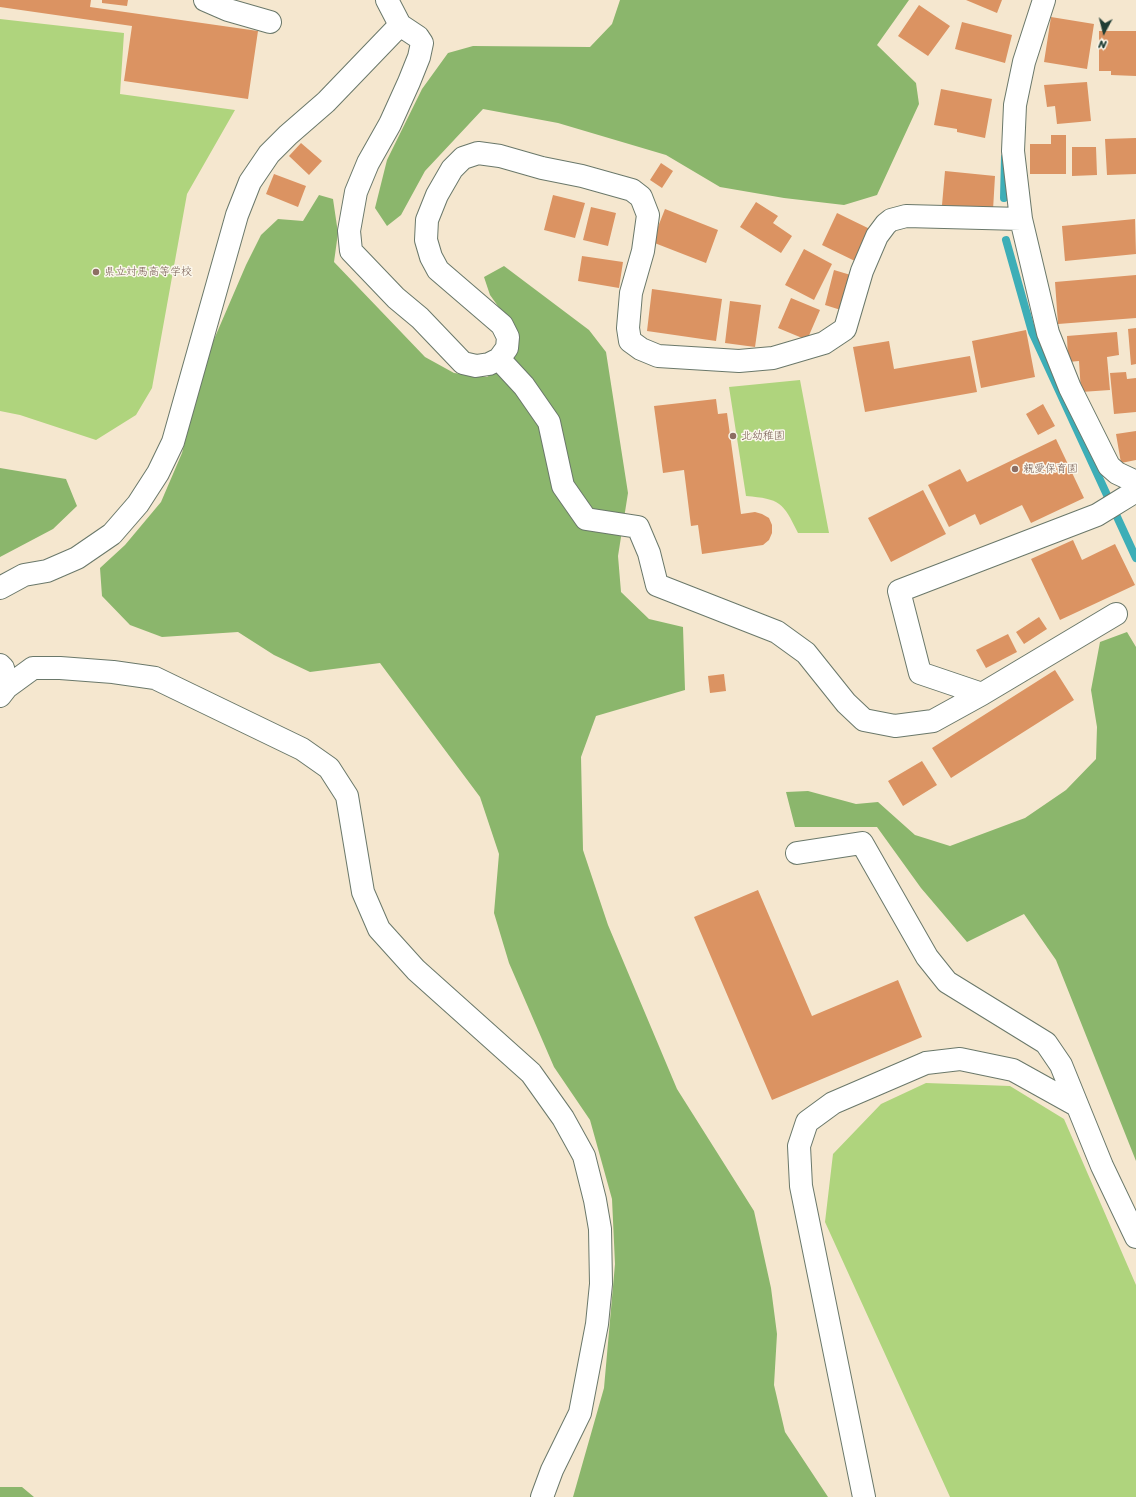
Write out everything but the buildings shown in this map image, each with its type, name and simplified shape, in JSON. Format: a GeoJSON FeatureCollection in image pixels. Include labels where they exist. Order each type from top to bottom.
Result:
{"type":"FeatureCollection","features":[{"type":"Feature","properties":{"kind":"street"},"geometry":{"type":"LineString","coordinates":[[205,0],[228,10],[270,22]]}},
{"type":"Feature","properties":{"kind":"street"},"geometry":{"type":"LineString","coordinates":[[387,0],[400,25],[418,37],[422,43],[409,82],[390,124],[368,163],[356,192],[349,231],[351,251],[396,298],[420,318],[463,363],[476,366],[490,364],[499,359],[507,348],[508,337],[502,325],[438,270],[431,257],[426,240],[427,220],[437,195],[452,169],[463,158],[478,153],[500,156],[542,168],[582,176],[632,190],[641,197],[648,215],[642,251],[631,293],[628,328],[630,341],[641,349],[658,356],[739,361],[773,358],[824,343],[845,329],[862,271],[877,236],[891,220],[906,216],[1021,220]]}},
{"type":"Feature","properties":{"kind":"street"},"geometry":{"type":"LineString","coordinates":[[982,694],[920,674],[899,591],[1097,515],[1132,491],[1108,466],[1070,388],[1048,332],[1021,220],[1013,151],[1015,105],[1024,62],[1044,0]]}},
{"type":"Feature","properties":{"kind":"street"},"geometry":{"type":"LineString","coordinates":[[0,588],[24,575],[47,571],[77,558],[112,534],[138,504],[158,473],[173,442],[238,215],[250,182],[269,154],[288,135],[326,102],[400,25]]}},
{"type":"Feature","properties":{"kind":"street"},"geometry":{"type":"LineString","coordinates":[[499,359],[524,386],[548,422],[563,486],[586,519],[638,527],[649,553],[658,585],[777,632],[806,653],[846,703],[864,720],[895,726],[933,720],[982,694],[1116,614]]}},
{"type":"Feature","properties":{"kind":"street"},"geometry":{"type":"LineString","coordinates":[[0,665],[3,668],[3,692]]}},
{"type":"Feature","properties":{"kind":"street"},"geometry":{"type":"LineString","coordinates":[[3,692],[33,668],[60,668],[113,672],[155,678],[302,749],[329,768],[347,796],[363,892],[379,929],[416,970],[531,1073],[563,1118],[584,1156],[595,1200],[600,1230],[601,1284],[597,1324],[580,1413],[552,1470],[542,1497]]}},
{"type":"Feature","properties":{"kind":"street"},"geometry":{"type":"LineString","coordinates":[[797,852],[862,843],[931,962],[947,982],[1046,1042],[1061,1065],[1076,1105],[1136,1237]]}},
{"type":"Feature","properties":{"kind":"street"},"geometry":{"type":"LineString","coordinates":[[864,1497],[801,1186],[799,1146],[807,1122],[833,1103],[926,1063],[960,1058],[1013,1070],[1076,1105]]}},
{"type":"Feature","properties":{"kind":"green space"},"geometry":{"type":"Polygon","coordinates":[[[620,0],[909,0],[877,45],[916,83],[919,104],[877,195],[844,205],[784,198],[720,187],[666,155],[558,123],[483,109],[425,171],[401,215],[387,226],[375,208],[387,160],[422,89],[448,53],[473,46],[590,47],[612,24],[620,0]]]}},
{"type":"Feature","properties":{"kind":"green space","name":"県立対馬高等学校"},"geometry":{"type":"Polygon","coordinates":[[[0,19],[124,33],[120,94],[235,110],[187,194],[152,388],[136,415],[96,440],[20,415],[0,411],[0,19]]]}},
{"type":"Feature","properties":{"kind":"green space"},"geometry":{"type":"Polygon","coordinates":[[[319,195],[333,199],[338,233],[334,262],[425,357],[454,373],[487,377],[513,361],[518,342],[508,320],[490,295],[484,277],[504,266],[589,330],[606,352],[628,493],[618,556],[621,592],[649,619],[683,627],[685,690],[596,716],[581,757],[583,850],[608,925],[677,1089],[754,1211],[771,1288],[777,1334],[774,1385],[785,1432],[828,1497],[573,1497],[604,1388],[615,1264],[612,1199],[590,1120],[554,1067],[509,963],[494,913],[499,854],[480,797],[380,663],[310,672],[274,655],[238,632],[162,637],[130,625],[102,596],[100,568],[125,545],[161,502],[182,453],[209,351],[246,265],[261,235],[278,219],[303,221],[319,195]]]}},
{"type":"Feature","properties":{"kind":"green space"},"geometry":{"type":"Polygon","coordinates":[[[800,380],[829,533],[798,533],[784,508],[779,504],[766,499],[746,496],[729,387],[800,380]]]}},
{"type":"Feature","properties":{"kind":"green space"},"geometry":{"type":"Polygon","coordinates":[[[0,468],[66,479],[77,506],[53,529],[0,557],[0,468]]]}},
{"type":"Feature","properties":{"kind":"green space"},"geometry":{"type":"Polygon","coordinates":[[[1127,632],[1136,647],[1136,1161],[1056,960],[1024,914],[967,942],[921,888],[877,827],[795,827],[786,792],[808,791],[856,804],[878,802],[915,835],[950,846],[1025,818],[1066,790],[1096,759],[1097,727],[1091,690],[1100,642],[1127,632]]]}},
{"type":"Feature","properties":{"kind":"green space"},"geometry":{"type":"Polygon","coordinates":[[[926,1083],[1010,1086],[1064,1119],[1136,1285],[1136,1497],[950,1497],[825,1222],[833,1154],[881,1104],[926,1083]]]}},
{"type":"Feature","properties":{"kind":"green space"},"geometry":{"type":"Polygon","coordinates":[[[0,1487],[22,1487],[34,1497],[0,1497],[0,1487]]]}},
{"type":"Feature","properties":{"kind":"waterway"},"geometry":{"type":"LineString","coordinates":[[1004,198],[1005,157]]}},
{"type":"Feature","properties":{"kind":"waterway"},"geometry":{"type":"LineString","coordinates":[[1006,240],[1032,332],[1136,558]]}},
{"type":"Feature","properties":{"kind":"place","name":"県立対馬高等学校"},"geometry":{"type":"Point","coordinates":[96,272]}},
{"type":"Feature","properties":{"kind":"place","name":"北幼稚園"},"geometry":{"type":"Point","coordinates":[733,436]}},
{"type":"Feature","properties":{"kind":"place","name":"親愛保育園"},"geometry":{"type":"Point","coordinates":[1015,469]}}]}
